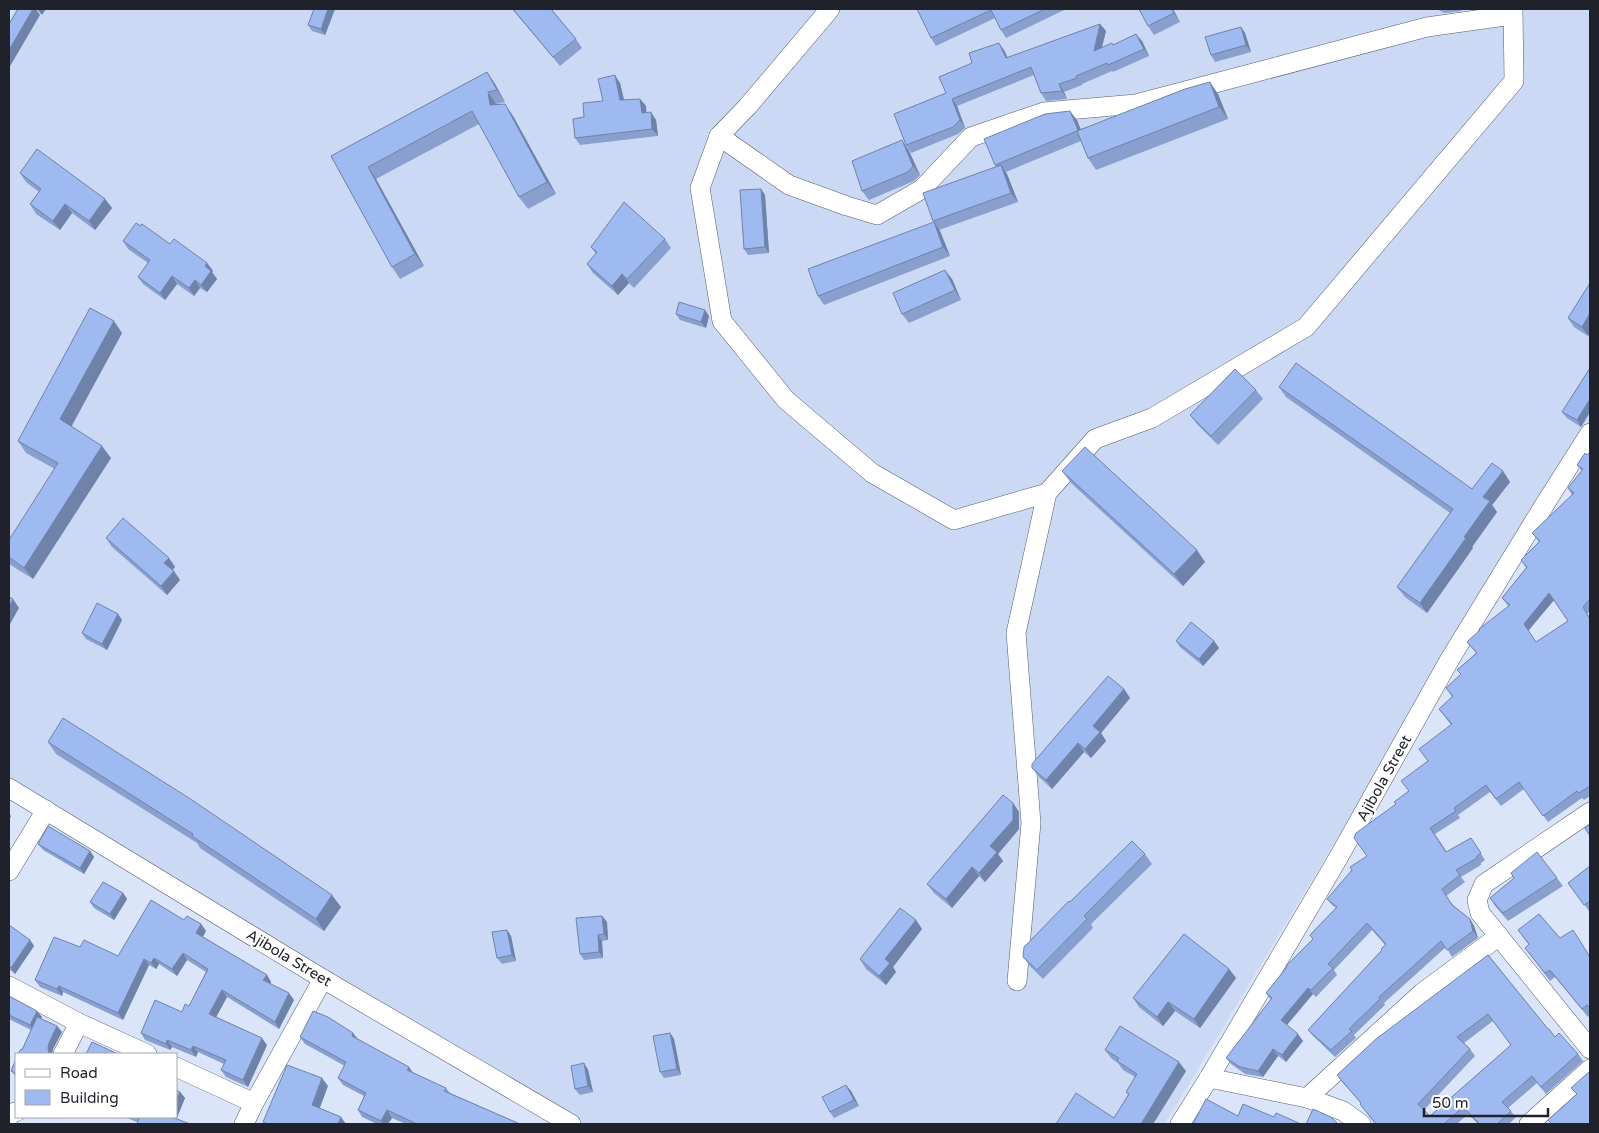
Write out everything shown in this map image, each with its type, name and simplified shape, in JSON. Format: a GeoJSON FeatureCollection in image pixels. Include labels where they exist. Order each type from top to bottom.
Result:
{"type":"FeatureCollection","features":[{"type":"Feature","properties":{"kind":"street"},"geometry":{"type":"LineString","coordinates":[[830,9],[748,106],[719,136],[700,188],[722,321],[786,400],[872,473],[954,520],[1046,493]]}},
{"type":"Feature","properties":{"kind":"street"},"geometry":{"type":"LineString","coordinates":[[719,136],[789,185],[877,215],[922,189],[971,137],[1044,112],[1136,104],[1427,27],[1512,12],[1514,81],[1306,328],[1152,418],[1095,439],[1046,493],[1016,632],[1031,823],[1017,981]]}},
{"type":"Feature","properties":{"kind":"street","name":"Ajibola Street"},"geometry":{"type":"LineString","coordinates":[[1180,1124],[1337,860],[1450,660],[1590,432]]}},
{"type":"Feature","properties":{"kind":"street","name":"Ajibola Street"},"geometry":{"type":"LineString","coordinates":[[9,788],[323,979],[570,1124]]}},
{"type":"Feature","properties":{"kind":"street"},"geometry":{"type":"LineString","coordinates":[[9,870],[46,810]]}},
{"type":"Feature","properties":{"kind":"street"},"geometry":{"type":"LineString","coordinates":[[1590,812],[1484,884],[1477,900],[1480,913],[1590,1049]]}},
{"type":"Feature","properties":{"kind":"street"},"geometry":{"type":"LineString","coordinates":[[1307,1098],[1422,994],[1499,936]]}},
{"type":"Feature","properties":{"kind":"street"},"geometry":{"type":"LineString","coordinates":[[244,1124],[323,979]]}},
{"type":"Feature","properties":{"kind":"street"},"geometry":{"type":"LineString","coordinates":[[9,986],[79,1023],[145,1053]]}},
{"type":"Feature","properties":{"kind":"street"},"geometry":{"type":"LineString","coordinates":[[64,1053],[79,1023]]}},
{"type":"Feature","properties":{"kind":"street"},"geometry":{"type":"LineString","coordinates":[[178,1069],[254,1103]]}},
{"type":"Feature","properties":{"kind":"street"},"geometry":{"type":"LineString","coordinates":[[1529,1124],[1590,1069]]}},
{"type":"Feature","properties":{"kind":"street"},"geometry":{"type":"LineString","coordinates":[[1209,1078],[1307,1098],[1343,1111],[1361,1124]]}},
{"type":"Feature","properties":{"kind":"shaded area"},"geometry":{"type":"Polygon","coordinates":[[[15,9],[1590,9],[1590,422],[1550,485],[1165,1124],[579,1124],[9,780],[9,20],[15,9]]]}},
{"type":"Feature","properties":{"kind":"building"},"geometry":{"type":"Polygon","coordinates":[[[18,9],[33,9],[9,50],[9,24],[18,9]]]}},
{"type":"Feature","properties":{"kind":"building"},"geometry":{"type":"Polygon","coordinates":[[[314,9],[328,9],[321,29],[308,25],[314,9]]]}},
{"type":"Feature","properties":{"kind":"building"},"geometry":{"type":"Polygon","coordinates":[[[513,9],[551,9],[576,39],[553,57],[513,9]]]}},
{"type":"Feature","properties":{"kind":"building"},"geometry":{"type":"Polygon","coordinates":[[[917,9],[1045,9],[1001,30],[991,10],[931,38],[917,9]]]}},
{"type":"Feature","properties":{"kind":"building"},"geometry":{"type":"Polygon","coordinates":[[[1139,9],[1172,9],[1174,13],[1148,26],[1139,9]]]}},
{"type":"Feature","properties":{"kind":"building"},"geometry":{"type":"Polygon","coordinates":[[[1100,24],[1094,51],[1112,43],[1113,45],[1136,34],[1144,49],[1059,84],[1062,91],[1041,93],[1031,67],[952,99],[960,120],[953,127],[906,145],[894,114],[946,93],[939,77],[972,63],[969,53],[999,43],[1006,58],[1100,24]]]}},
{"type":"Feature","properties":{"kind":"building"},"geometry":{"type":"Polygon","coordinates":[[[1241,27],[1246,45],[1211,55],[1205,37],[1241,27]]]}},
{"type":"Feature","properties":{"kind":"building"},"geometry":{"type":"Polygon","coordinates":[[[487,72],[497,90],[488,92],[490,105],[505,104],[547,182],[519,197],[472,111],[368,167],[415,254],[392,267],[331,156],[487,72]]]}},
{"type":"Feature","properties":{"kind":"building"},"geometry":{"type":"Polygon","coordinates":[[[615,75],[620,100],[640,99],[642,113],[651,112],[652,129],[575,138],[573,119],[584,117],[583,103],[603,101],[598,79],[615,75]]]}},
{"type":"Feature","properties":{"kind":"building"},"geometry":{"type":"Polygon","coordinates":[[[1210,82],[1219,107],[1088,158],[1077,131],[1185,89],[1210,82]]]}},
{"type":"Feature","properties":{"kind":"building"},"geometry":{"type":"Polygon","coordinates":[[[1070,111],[1077,131],[995,165],[984,139],[1045,114],[1070,111]]]}},
{"type":"Feature","properties":{"kind":"building"},"geometry":{"type":"Polygon","coordinates":[[[902,140],[913,166],[908,172],[862,191],[852,161],[902,140]]]}},
{"type":"Feature","properties":{"kind":"building"},"geometry":{"type":"Polygon","coordinates":[[[37,149],[105,199],[89,221],[65,204],[53,221],[30,204],[41,189],[20,173],[37,149]]]}},
{"type":"Feature","properties":{"kind":"building"},"geometry":{"type":"Polygon","coordinates":[[[1001,165],[1011,193],[933,221],[923,193],[1001,165]]]}},
{"type":"Feature","properties":{"kind":"building"},"geometry":{"type":"Polygon","coordinates":[[[761,189],[765,247],[744,249],[740,190],[761,189]]]}},
{"type":"Feature","properties":{"kind":"building"},"geometry":{"type":"Polygon","coordinates":[[[624,202],[665,239],[627,279],[622,274],[612,286],[587,264],[597,252],[591,247],[624,202]]]}},
{"type":"Feature","properties":{"kind":"building"},"geometry":{"type":"Polygon","coordinates":[[[934,222],[943,247],[818,296],[808,269],[934,222]]]}},
{"type":"Feature","properties":{"kind":"building"},"geometry":{"type":"Polygon","coordinates":[[[136,223],[141,226],[142,224],[170,244],[174,239],[207,263],[205,266],[211,271],[201,285],[195,280],[189,288],[172,276],[160,293],[138,277],[150,260],[123,241],[136,223]]]}},
{"type":"Feature","properties":{"kind":"building"},"geometry":{"type":"Polygon","coordinates":[[[945,270],[955,290],[902,314],[893,293],[945,270]]]}},
{"type":"Feature","properties":{"kind":"building"},"geometry":{"type":"Polygon","coordinates":[[[1590,283],[1590,313],[1582,327],[1568,318],[1590,283]]]}},
{"type":"Feature","properties":{"kind":"building"},"geometry":{"type":"Polygon","coordinates":[[[679,302],[705,310],[701,322],[676,314],[679,302]]]}},
{"type":"Feature","properties":{"kind":"building"},"geometry":{"type":"Polygon","coordinates":[[[90,308],[114,321],[60,419],[102,446],[24,568],[9,557],[9,540],[58,463],[18,441],[90,308]]]}},
{"type":"Feature","properties":{"kind":"building"},"geometry":{"type":"Polygon","coordinates":[[[1296,363],[1472,489],[1492,463],[1503,471],[1483,497],[1490,501],[1420,603],[1397,587],[1453,509],[1279,387],[1296,363]]]}},
{"type":"Feature","properties":{"kind":"building"},"geometry":{"type":"Polygon","coordinates":[[[1590,368],[1590,399],[1577,420],[1562,412],[1590,368]]]}},
{"type":"Feature","properties":{"kind":"building"},"geometry":{"type":"Polygon","coordinates":[[[1235,369],[1256,390],[1211,436],[1190,415],[1235,369]]]}},
{"type":"Feature","properties":{"kind":"building"},"geometry":{"type":"Polygon","coordinates":[[[1085,447],[1197,550],[1174,574],[1062,471],[1085,447]]]}},
{"type":"Feature","properties":{"kind":"building"},"geometry":{"type":"Polygon","coordinates":[[[1590,452],[1590,599],[1583,607],[1590,619],[1590,786],[1579,793],[1577,791],[1543,816],[1519,782],[1496,799],[1486,785],[1454,808],[1456,811],[1430,828],[1446,852],[1471,838],[1481,853],[1477,858],[1456,870],[1460,875],[1442,889],[1452,905],[1470,919],[1473,931],[1447,950],[1441,941],[1379,997],[1380,999],[1349,1029],[1352,1031],[1331,1050],[1308,1030],[1386,944],[1367,923],[1328,964],[1333,968],[1311,990],[1308,988],[1281,1020],[1298,1034],[1282,1055],[1273,1049],[1258,1071],[1240,1067],[1226,1058],[1272,998],[1266,993],[1286,966],[1313,939],[1310,935],[1337,907],[1327,899],[1352,870],[1350,867],[1367,856],[1354,838],[1356,833],[1396,804],[1394,802],[1409,791],[1401,781],[1428,761],[1419,749],[1452,724],[1439,709],[1453,696],[1446,688],[1461,674],[1457,670],[1477,653],[1467,642],[1479,629],[1510,605],[1502,598],[1527,567],[1521,560],[1540,541],[1532,533],[1574,493],[1568,488],[1583,469],[1577,465],[1585,453],[1587,455],[1590,452]],[[1549,593],[1524,624],[1536,642],[1568,621],[1549,593]]]}},
{"type":"Feature","properties":{"kind":"building"},"geometry":{"type":"Polygon","coordinates":[[[123,518],[169,558],[164,563],[174,571],[161,586],[106,538],[123,518]]]}},
{"type":"Feature","properties":{"kind":"building"},"geometry":{"type":"Polygon","coordinates":[[[9,597],[13,599],[9,607],[9,597]]]}},
{"type":"Feature","properties":{"kind":"building"},"geometry":{"type":"Polygon","coordinates":[[[97,603],[118,614],[102,644],[82,633],[97,603]]]}},
{"type":"Feature","properties":{"kind":"building"},"geometry":{"type":"Polygon","coordinates":[[[1191,622],[1214,641],[1199,659],[1176,641],[1191,622]]]}},
{"type":"Feature","properties":{"kind":"building"},"geometry":{"type":"Polygon","coordinates":[[[1108,676],[1124,689],[1093,726],[1100,732],[1085,749],[1078,743],[1046,780],[1032,768],[1032,764],[1108,676]]]}},
{"type":"Feature","properties":{"kind":"building"},"geometry":{"type":"Polygon","coordinates":[[[63,718],[192,800],[332,895],[316,919],[192,836],[193,834],[48,742],[63,718]]]}},
{"type":"Feature","properties":{"kind":"building"},"geometry":{"type":"Polygon","coordinates":[[[1003,795],[1013,803],[1013,820],[990,846],[997,852],[979,873],[972,867],[946,899],[927,884],[1003,795]]]}},
{"type":"Feature","properties":{"kind":"building"},"geometry":{"type":"Polygon","coordinates":[[[1590,824],[1590,836],[1585,828],[1590,824]]]}},
{"type":"Feature","properties":{"kind":"building"},"geometry":{"type":"Polygon","coordinates":[[[48,826],[90,851],[80,868],[38,844],[48,826]]]}},
{"type":"Feature","properties":{"kind":"building"},"geometry":{"type":"Polygon","coordinates":[[[1132,841],[1145,854],[1084,916],[1087,919],[1037,970],[1023,957],[1024,947],[1132,841]]]}},
{"type":"Feature","properties":{"kind":"building"},"geometry":{"type":"Polygon","coordinates":[[[1537,852],[1557,878],[1503,913],[1490,898],[1514,878],[1511,873],[1537,852]]]}},
{"type":"Feature","properties":{"kind":"building"},"geometry":{"type":"Polygon","coordinates":[[[1590,866],[1590,904],[1589,902],[1584,905],[1568,883],[1590,866]]]}},
{"type":"Feature","properties":{"kind":"building"},"geometry":{"type":"Polygon","coordinates":[[[103,882],[123,893],[110,914],[90,902],[103,882]]]}},
{"type":"Feature","properties":{"kind":"building"},"geometry":{"type":"Polygon","coordinates":[[[151,900],[184,920],[187,916],[201,924],[196,933],[267,975],[263,980],[289,993],[275,1022],[222,990],[209,1014],[262,1038],[243,1080],[221,1070],[226,1060],[193,1046],[191,1050],[167,1040],[166,1044],[141,1033],[155,1000],[182,1012],[185,1004],[189,1006],[208,969],[183,953],[172,969],[154,958],[151,963],[144,959],[118,1013],[59,986],[57,989],[35,980],[54,937],[80,947],[84,940],[118,956],[151,900]]]}},
{"type":"Feature","properties":{"kind":"building"},"geometry":{"type":"Polygon","coordinates":[[[900,908],[916,920],[885,959],[890,963],[879,976],[860,959],[900,908]]]}},
{"type":"Feature","properties":{"kind":"building"},"geometry":{"type":"Polygon","coordinates":[[[1539,914],[1560,938],[1573,930],[1590,957],[1590,1008],[1587,1005],[1582,1009],[1550,970],[1545,973],[1525,948],[1529,944],[1518,930],[1539,914]]]}},
{"type":"Feature","properties":{"kind":"building"},"geometry":{"type":"Polygon","coordinates":[[[602,916],[604,934],[598,935],[599,952],[580,954],[576,918],[602,916]]]}},
{"type":"Feature","properties":{"kind":"building"},"geometry":{"type":"Polygon","coordinates":[[[9,925],[30,940],[11,968],[9,966],[9,925]]]}},
{"type":"Feature","properties":{"kind":"building"},"geometry":{"type":"Polygon","coordinates":[[[507,930],[512,955],[497,958],[492,932],[507,930]]]}},
{"type":"Feature","properties":{"kind":"building"},"geometry":{"type":"Polygon","coordinates":[[[1184,934],[1229,969],[1194,1019],[1168,1002],[1157,1017],[1133,998],[1184,934]]]}},
{"type":"Feature","properties":{"kind":"building"},"geometry":{"type":"Polygon","coordinates":[[[1488,955],[1555,1037],[1559,1033],[1578,1054],[1541,1087],[1532,1076],[1502,1102],[1511,1111],[1497,1124],[1480,1124],[1463,1107],[1444,1124],[1376,1124],[1337,1075],[1376,1039],[1488,955]],[[1488,1014],[1457,1037],[1470,1049],[1418,1104],[1430,1116],[1511,1045],[1488,1014]]]}},
{"type":"Feature","properties":{"kind":"building"},"geometry":{"type":"Polygon","coordinates":[[[9,996],[37,1011],[30,1025],[9,1015],[9,996]]]}},
{"type":"Feature","properties":{"kind":"building"},"geometry":{"type":"Polygon","coordinates":[[[313,1011],[328,1017],[353,1033],[352,1036],[409,1067],[407,1070],[446,1088],[444,1091],[520,1124],[417,1124],[387,1110],[381,1121],[358,1110],[366,1093],[338,1078],[346,1062],[300,1037],[313,1011]]]}},
{"type":"Feature","properties":{"kind":"building"},"geometry":{"type":"Polygon","coordinates":[[[37,1017],[57,1026],[49,1043],[49,1053],[19,1053],[22,1050],[37,1017]]]}},
{"type":"Feature","properties":{"kind":"building"},"geometry":{"type":"Polygon","coordinates":[[[1120,1026],[1179,1062],[1141,1124],[1056,1124],[1076,1093],[1114,1118],[1129,1094],[1126,1092],[1137,1074],[1117,1061],[1119,1058],[1105,1050],[1120,1026]]]}},
{"type":"Feature","properties":{"kind":"building"},"geometry":{"type":"Polygon","coordinates":[[[670,1033],[677,1069],[660,1072],[653,1036],[670,1033]]]}},
{"type":"Feature","properties":{"kind":"building"},"geometry":{"type":"Polygon","coordinates":[[[92,1042],[116,1053],[86,1053],[92,1042]]]}},
{"type":"Feature","properties":{"kind":"building"},"geometry":{"type":"Polygon","coordinates":[[[15,1061],[15,1073],[11,1071],[15,1061]]]}},
{"type":"Feature","properties":{"kind":"building"},"geometry":{"type":"Polygon","coordinates":[[[584,1063],[588,1086],[575,1089],[571,1066],[584,1063]]]}},
{"type":"Feature","properties":{"kind":"building"},"geometry":{"type":"Polygon","coordinates":[[[287,1065],[322,1078],[312,1105],[341,1117],[338,1124],[268,1124],[263,1122],[287,1065]]]}},
{"type":"Feature","properties":{"kind":"building"},"geometry":{"type":"Polygon","coordinates":[[[1590,1071],[1590,1124],[1552,1124],[1548,1120],[1577,1094],[1571,1088],[1590,1071]]]}},
{"type":"Feature","properties":{"kind":"building"},"geometry":{"type":"Polygon","coordinates":[[[846,1085],[854,1100],[830,1112],[822,1097],[846,1085]]]}},
{"type":"Feature","properties":{"kind":"building"},"geometry":{"type":"Polygon","coordinates":[[[1206,1099],[1238,1116],[1243,1104],[1274,1117],[1276,1113],[1301,1124],[1193,1124],[1206,1099]]]}},
{"type":"Feature","properties":{"kind":"building"},"geometry":{"type":"Polygon","coordinates":[[[1313,1109],[1331,1117],[1338,1124],[1306,1124],[1313,1109]]]}},
{"type":"Feature","properties":{"kind":"building"},"geometry":{"type":"Polygon","coordinates":[[[139,1118],[175,1118],[190,1124],[137,1124],[139,1118]]]}}]}
